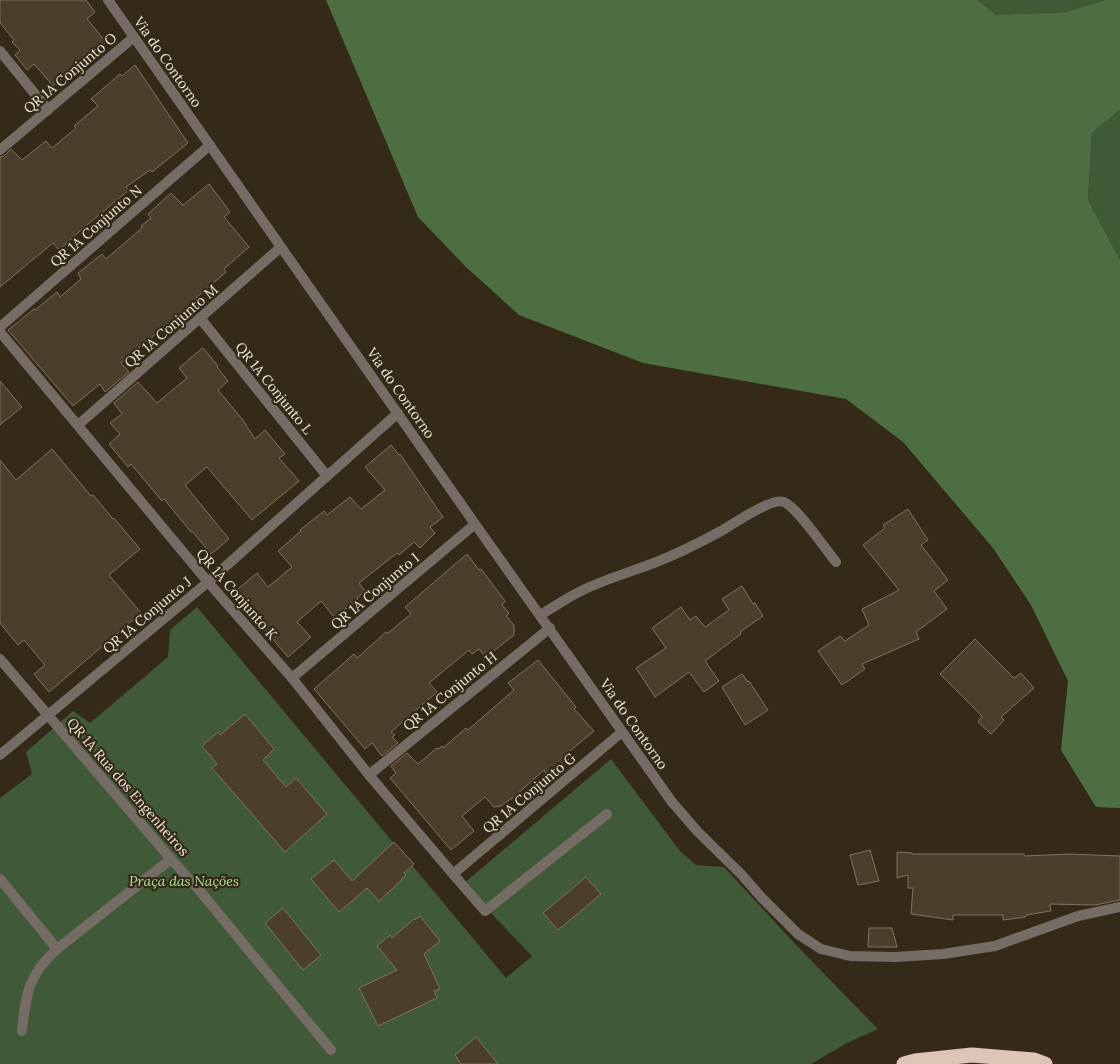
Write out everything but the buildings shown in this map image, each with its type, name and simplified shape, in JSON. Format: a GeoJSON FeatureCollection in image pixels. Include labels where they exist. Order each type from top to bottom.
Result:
{"type":"FeatureCollection","features":[{"type":"Feature","properties":{"kind":"highway"},"geometry":{"type":"LineString","coordinates":[[904,1064],[972,1055],[1034,1060],[1045,1064]]}},
{"type":"Feature","properties":{"kind":"street","name":"Via do Contorno"},"geometry":{"type":"LineString","coordinates":[[108,0],[672,802],[698,832],[798,934],[821,949],[850,956],[895,957],[943,954],[995,946],[1078,916],[1120,907]]}},
{"type":"Feature","properties":{"kind":"street","name":"QR 1A Conjunto O"},"geometry":{"type":"LineString","coordinates":[[0,150],[134,37]]}},
{"type":"Feature","properties":{"kind":"street"},"geometry":{"type":"LineString","coordinates":[[0,51],[48,110]]}},
{"type":"Feature","properties":{"kind":"street","name":"QR 1A Conjunto N"},"geometry":{"type":"LineString","coordinates":[[0,327],[210,145]]}},
{"type":"Feature","properties":{"kind":"street","name":"QR 1A Conjunto M"},"geometry":{"type":"LineString","coordinates":[[78,425],[281,247]]}},
{"type":"Feature","properties":{"kind":"street","name":"QR 1A Conjunto L"},"geometry":{"type":"LineString","coordinates":[[200,318],[327,476]]}},
{"type":"Feature","properties":{"kind":"street","name":"QR 1A Conjunto K"},"geometry":{"type":"LineString","coordinates":[[0,332],[208,582],[292,678],[368,775],[485,911],[607,814]]}},
{"type":"Feature","properties":{"kind":"street","name":"QR 1A Conjunto J"},"geometry":{"type":"LineString","coordinates":[[0,755],[208,582],[398,413]]}},
{"type":"Feature","properties":{"kind":"street"},"geometry":{"type":"LineString","coordinates":[[540,615],[580,591],[607,579],[656,562],[777,501],[783,501],[791,506],[836,562]]}},
{"type":"Feature","properties":{"kind":"street","name":"QR 1A Conjunto I"},"geometry":{"type":"LineString","coordinates":[[292,678],[475,524]]}},
{"type":"Feature","properties":{"kind":"street","name":"QR 1A Conjunto H"},"geometry":{"type":"LineString","coordinates":[[368,775],[550,628]]}},
{"type":"Feature","properties":{"kind":"street","name":"QR 1A Rua dos Engenheiros"},"geometry":{"type":"LineString","coordinates":[[0,658],[199,890],[331,1050]]}},
{"type":"Feature","properties":{"kind":"street","name":"QR 1A Conjunto G"},"geometry":{"type":"LineString","coordinates":[[453,874],[622,732]]}},
{"type":"Feature","properties":{"kind":"street"},"geometry":{"type":"LineString","coordinates":[[22,1031],[26,999],[32,979],[45,959],[171,859]]}},
{"type":"Feature","properties":{"kind":"street"},"geometry":{"type":"LineString","coordinates":[[0,879],[57,948]]}},
{"type":"Feature","properties":{"kind":"green space"},"geometry":{"type":"Polygon","coordinates":[[[326,0],[978,0],[996,15],[1065,12],[1105,0],[1120,0],[1120,110],[1092,133],[1088,200],[1120,260],[1120,808],[1096,807],[1061,750],[1068,681],[1031,605],[993,548],[903,442],[846,399],[643,363],[519,315],[466,267],[418,217],[326,0]]]}},
{"type":"Feature","properties":{"kind":"green space"},"geometry":{"type":"Polygon","coordinates":[[[978,0],[1105,0],[1065,12],[996,15],[978,0]]]}},
{"type":"Feature","properties":{"kind":"green space"},"geometry":{"type":"Polygon","coordinates":[[[1120,110],[1120,260],[1088,200],[1092,133],[1120,110]]]}},
{"type":"Feature","properties":{"kind":"green space","name":"Praça das Nações"},"geometry":{"type":"Polygon","coordinates":[[[197,607],[506,978],[532,956],[463,884],[611,759],[680,851],[696,865],[724,867],[797,946],[878,1029],[847,1043],[811,1064],[0,1064],[0,798],[32,774],[26,752],[73,711],[90,723],[168,657],[170,630],[197,607]]]}}]}
